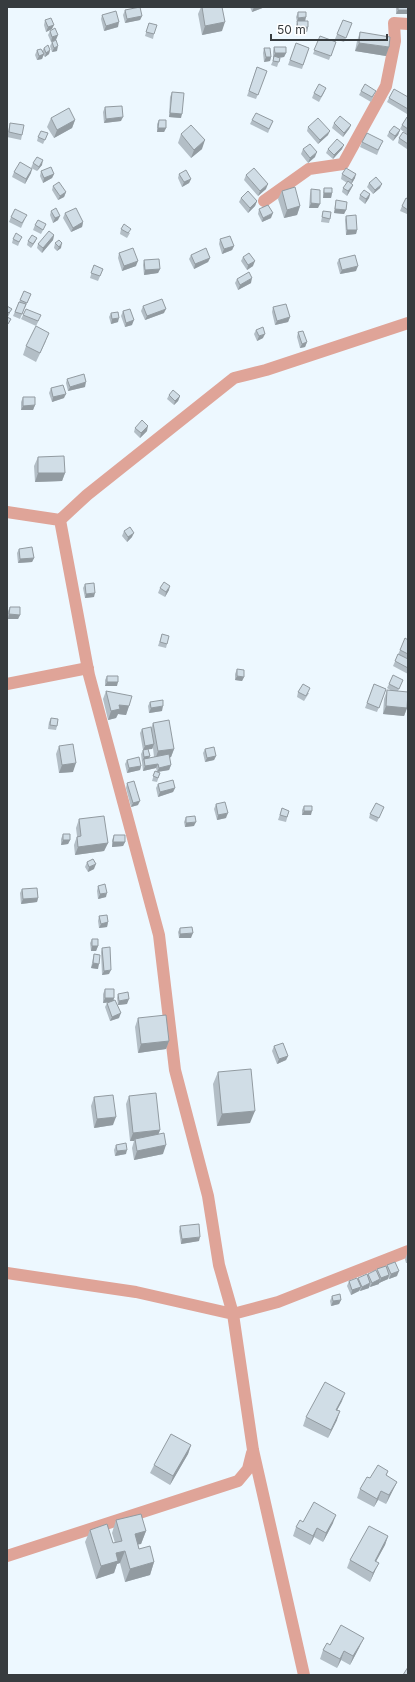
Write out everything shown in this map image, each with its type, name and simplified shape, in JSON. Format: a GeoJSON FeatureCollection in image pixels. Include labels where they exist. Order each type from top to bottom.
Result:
{"type":"FeatureCollection","features":[{"type":"Feature","properties":{"kind":"street"},"geometry":{"type":"LineString","coordinates":[[264,201],[308,169],[343,164],[386,86],[395,41],[394,23],[408,24]]}},
{"type":"Feature","properties":{"kind":"street"},"geometry":{"type":"LineString","coordinates":[[60,520],[87,495],[234,378],[266,370],[408,323]]}},
{"type":"Feature","properties":{"kind":"street"},"geometry":{"type":"LineString","coordinates":[[7,512],[60,520]]}},
{"type":"Feature","properties":{"kind":"street"},"geometry":{"type":"LineString","coordinates":[[60,520],[88,668],[159,935],[175,1070],[208,1196],[219,1265],[233,1314],[253,1450],[304,1675]]}},
{"type":"Feature","properties":{"kind":"street"},"geometry":{"type":"LineString","coordinates":[[7,684],[88,668]]}},
{"type":"Feature","properties":{"kind":"street"},"geometry":{"type":"LineString","coordinates":[[7,1273],[136,1292],[233,1314],[278,1302],[408,1251]]}},
{"type":"Feature","properties":{"kind":"street"},"geometry":{"type":"LineString","coordinates":[[7,1556],[238,1481],[248,1469],[253,1450]]}},
{"type":"Feature","properties":{"kind":"building"},"geometry":{"type":"Polygon","coordinates":[[[140,7],[142,16],[127,19],[125,10],[140,7]]]}},
{"type":"Feature","properties":{"kind":"building"},"geometry":{"type":"Polygon","coordinates":[[[202,7],[222,7],[225,22],[205,26],[202,7]]]}},
{"type":"Feature","properties":{"kind":"building"},"geometry":{"type":"Polygon","coordinates":[[[398,7],[408,7],[408,10],[398,10],[398,7]]]}},
{"type":"Feature","properties":{"kind":"building"},"geometry":{"type":"Polygon","coordinates":[[[116,11],[119,22],[106,26],[102,15],[116,11]]]}},
{"type":"Feature","properties":{"kind":"building"},"geometry":{"type":"Polygon","coordinates":[[[298,12],[306,12],[306,17],[298,18],[298,12]]]}},
{"type":"Feature","properties":{"kind":"building"},"geometry":{"type":"Polygon","coordinates":[[[51,18],[54,25],[48,27],[45,20],[51,18]]]}},
{"type":"Feature","properties":{"kind":"building"},"geometry":{"type":"Polygon","coordinates":[[[343,20],[352,23],[346,38],[337,34],[343,20]]]}},
{"type":"Feature","properties":{"kind":"building"},"geometry":{"type":"Polygon","coordinates":[[[297,21],[308,21],[308,27],[298,28],[297,21]]]}},
{"type":"Feature","properties":{"kind":"building"},"geometry":{"type":"Polygon","coordinates":[[[149,23],[157,25],[154,34],[146,32],[149,23]]]}},
{"type":"Feature","properties":{"kind":"building"},"geometry":{"type":"Polygon","coordinates":[[[55,28],[58,35],[52,37],[50,31],[55,28]]]}},
{"type":"Feature","properties":{"kind":"building"},"geometry":{"type":"Polygon","coordinates":[[[360,32],[390,37],[389,47],[359,43],[360,32]]]}},
{"type":"Feature","properties":{"kind":"building"},"geometry":{"type":"Polygon","coordinates":[[[320,36],[336,42],[331,56],[314,50],[320,36]]]}},
{"type":"Feature","properties":{"kind":"building"},"geometry":{"type":"Polygon","coordinates":[[[56,40],[58,46],[54,48],[52,42],[56,40]]]}},
{"type":"Feature","properties":{"kind":"building"},"geometry":{"type":"Polygon","coordinates":[[[296,43],[309,48],[303,65],[290,60],[296,43]]]}},
{"type":"Feature","properties":{"kind":"building"},"geometry":{"type":"Polygon","coordinates":[[[48,45],[50,50],[46,53],[44,48],[48,45]]]}},
{"type":"Feature","properties":{"kind":"building"},"geometry":{"type":"Polygon","coordinates":[[[274,47],[286,47],[286,53],[275,53],[274,47]]]}},
{"type":"Feature","properties":{"kind":"building"},"geometry":{"type":"Polygon","coordinates":[[[264,48],[270,48],[271,57],[266,57],[264,48]]]}},
{"type":"Feature","properties":{"kind":"building"},"geometry":{"type":"Polygon","coordinates":[[[41,49],[44,54],[39,56],[37,50],[41,49]]]}},
{"type":"Feature","properties":{"kind":"building"},"geometry":{"type":"Polygon","coordinates":[[[274,56],[280,58],[279,62],[273,61],[274,56]]]}},
{"type":"Feature","properties":{"kind":"building"},"geometry":{"type":"Polygon","coordinates":[[[257,67],[267,71],[258,95],[249,91],[257,67]]]}},
{"type":"Feature","properties":{"kind":"building"},"geometry":{"type":"Polygon","coordinates":[[[319,84],[326,88],[321,97],[314,93],[319,84]]]}},
{"type":"Feature","properties":{"kind":"building"},"geometry":{"type":"Polygon","coordinates":[[[365,84],[376,91],[372,97],[361,91],[365,84]]]}},
{"type":"Feature","properties":{"kind":"building"},"geometry":{"type":"Polygon","coordinates":[[[394,89],[408,97],[408,109],[389,98],[394,89]]]}},
{"type":"Feature","properties":{"kind":"building"},"geometry":{"type":"Polygon","coordinates":[[[172,92],[184,93],[182,114],[170,113],[172,92]]]}},
{"type":"Feature","properties":{"kind":"building"},"geometry":{"type":"Polygon","coordinates":[[[122,106],[123,117],[106,119],[105,107],[122,106]]]}},
{"type":"Feature","properties":{"kind":"building"},"geometry":{"type":"Polygon","coordinates":[[[69,108],[75,120],[57,130],[51,118],[69,108]]]}},
{"type":"Feature","properties":{"kind":"building"},"geometry":{"type":"Polygon","coordinates":[[[256,113],[273,121],[269,129],[252,120],[256,113]]]}},
{"type":"Feature","properties":{"kind":"building"},"geometry":{"type":"Polygon","coordinates":[[[340,116],[351,125],[344,133],[334,123],[340,116]]]}},
{"type":"Feature","properties":{"kind":"building"},"geometry":{"type":"Polygon","coordinates":[[[407,117],[408,118],[408,129],[402,125],[407,117]]]}},
{"type":"Feature","properties":{"kind":"building"},"geometry":{"type":"Polygon","coordinates":[[[318,118],[330,131],[320,140],[308,127],[318,118]]]}},
{"type":"Feature","properties":{"kind":"building"},"geometry":{"type":"Polygon","coordinates":[[[159,120],[166,120],[166,128],[158,128],[159,120]]]}},
{"type":"Feature","properties":{"kind":"building"},"geometry":{"type":"Polygon","coordinates":[[[10,123],[24,125],[22,135],[9,132],[10,123]]]}},
{"type":"Feature","properties":{"kind":"building"},"geometry":{"type":"Polygon","coordinates":[[[191,125],[205,140],[194,150],[181,134],[191,125]]]}},
{"type":"Feature","properties":{"kind":"building"},"geometry":{"type":"Polygon","coordinates":[[[394,126],[400,130],[395,136],[389,132],[394,126]]]}},
{"type":"Feature","properties":{"kind":"building"},"geometry":{"type":"Polygon","coordinates":[[[41,131],[48,133],[45,140],[38,137],[41,131]]]}},
{"type":"Feature","properties":{"kind":"building"},"geometry":{"type":"Polygon","coordinates":[[[403,132],[408,135],[408,144],[399,138],[403,132]]]}},
{"type":"Feature","properties":{"kind":"building"},"geometry":{"type":"Polygon","coordinates":[[[367,133],[383,141],[378,150],[362,142],[367,133]]]}},
{"type":"Feature","properties":{"kind":"building"},"geometry":{"type":"Polygon","coordinates":[[[337,139],[344,145],[334,155],[328,149],[337,139]]]}},
{"type":"Feature","properties":{"kind":"building"},"geometry":{"type":"Polygon","coordinates":[[[310,144],[317,152],[310,158],[303,149],[310,144]]]}},
{"type":"Feature","properties":{"kind":"building"},"geometry":{"type":"Polygon","coordinates":[[[37,157],[43,160],[39,167],[33,163],[37,157]]]}},
{"type":"Feature","properties":{"kind":"building"},"geometry":{"type":"Polygon","coordinates":[[[20,162],[32,169],[26,179],[14,172],[20,162]]]}},
{"type":"Feature","properties":{"kind":"building"},"geometry":{"type":"Polygon","coordinates":[[[51,167],[54,174],[44,178],[41,171],[51,167]]]}},
{"type":"Feature","properties":{"kind":"building"},"geometry":{"type":"Polygon","coordinates":[[[254,168],[268,184],[260,191],[246,175],[254,168]]]}},
{"type":"Feature","properties":{"kind":"building"},"geometry":{"type":"Polygon","coordinates":[[[346,168],[356,174],[352,180],[342,174],[346,168]]]}},
{"type":"Feature","properties":{"kind":"building"},"geometry":{"type":"Polygon","coordinates":[[[186,170],[191,179],[184,182],[179,174],[186,170]]]}},
{"type":"Feature","properties":{"kind":"building"},"geometry":{"type":"Polygon","coordinates":[[[376,177],[382,184],[375,190],[369,183],[376,177]]]}},
{"type":"Feature","properties":{"kind":"building"},"geometry":{"type":"Polygon","coordinates":[[[348,181],[353,185],[348,191],[343,188],[348,181]]]}},
{"type":"Feature","properties":{"kind":"building"},"geometry":{"type":"Polygon","coordinates":[[[59,182],[66,192],[60,196],[53,186],[59,182]]]}},
{"type":"Feature","properties":{"kind":"building"},"geometry":{"type":"Polygon","coordinates":[[[295,187],[300,206],[287,210],[282,191],[295,187]]]}},
{"type":"Feature","properties":{"kind":"building"},"geometry":{"type":"Polygon","coordinates":[[[324,188],[332,188],[332,193],[324,193],[324,188]]]}},
{"type":"Feature","properties":{"kind":"building"},"geometry":{"type":"Polygon","coordinates":[[[311,189],[320,190],[320,204],[311,203],[311,189]]]}},
{"type":"Feature","properties":{"kind":"building"},"geometry":{"type":"Polygon","coordinates":[[[364,190],[370,194],[366,199],[360,195],[364,190]]]}},
{"type":"Feature","properties":{"kind":"building"},"geometry":{"type":"Polygon","coordinates":[[[248,191],[257,201],[250,208],[241,198],[248,191]]]}},
{"type":"Feature","properties":{"kind":"building"},"geometry":{"type":"Polygon","coordinates":[[[406,198],[408,199],[408,210],[402,206],[406,198]]]}},
{"type":"Feature","properties":{"kind":"building"},"geometry":{"type":"Polygon","coordinates":[[[336,200],[347,202],[346,210],[335,209],[336,200]]]}},
{"type":"Feature","properties":{"kind":"building"},"geometry":{"type":"Polygon","coordinates":[[[268,205],[273,213],[263,218],[259,209],[268,205]]]}},
{"type":"Feature","properties":{"kind":"building"},"geometry":{"type":"Polygon","coordinates":[[[56,208],[60,216],[55,218],[51,211],[56,208]]]}},
{"type":"Feature","properties":{"kind":"building"},"geometry":{"type":"Polygon","coordinates":[[[76,208],[83,222],[73,228],[65,213],[76,208]]]}},
{"type":"Feature","properties":{"kind":"building"},"geometry":{"type":"Polygon","coordinates":[[[15,209],[27,215],[22,223],[11,217],[15,209]]]}},
{"type":"Feature","properties":{"kind":"building"},"geometry":{"type":"Polygon","coordinates":[[[323,211],[331,212],[330,219],[322,217],[323,211]]]}},
{"type":"Feature","properties":{"kind":"building"},"geometry":{"type":"Polygon","coordinates":[[[356,215],[357,230],[347,230],[346,216],[356,215]]]}},
{"type":"Feature","properties":{"kind":"building"},"geometry":{"type":"Polygon","coordinates":[[[38,220],[46,224],[43,230],[35,225],[38,220]]]}},
{"type":"Feature","properties":{"kind":"building"},"geometry":{"type":"Polygon","coordinates":[[[124,224],[131,229],[128,233],[121,229],[124,224]]]}},
{"type":"Feature","properties":{"kind":"building"},"geometry":{"type":"Polygon","coordinates":[[[49,231],[54,235],[43,248],[38,244],[49,231]]]}},
{"type":"Feature","properties":{"kind":"building"},"geometry":{"type":"Polygon","coordinates":[[[16,233],[22,237],[19,242],[13,239],[16,233]]]}},
{"type":"Feature","properties":{"kind":"building"},"geometry":{"type":"Polygon","coordinates":[[[32,235],[37,238],[33,244],[28,241],[32,235]]]}},
{"type":"Feature","properties":{"kind":"building"},"geometry":{"type":"Polygon","coordinates":[[[230,236],[234,246],[224,249],[220,239],[230,236]]]}},
{"type":"Feature","properties":{"kind":"building"},"geometry":{"type":"Polygon","coordinates":[[[59,240],[62,243],[59,247],[55,243],[59,240]]]}},
{"type":"Feature","properties":{"kind":"building"},"geometry":{"type":"Polygon","coordinates":[[[133,248],[138,261],[124,266],[119,253],[133,248]]]}},
{"type":"Feature","properties":{"kind":"building"},"geometry":{"type":"Polygon","coordinates":[[[206,248],[210,258],[195,264],[191,255],[206,248]]]}},
{"type":"Feature","properties":{"kind":"building"},"geometry":{"type":"Polygon","coordinates":[[[249,253],[255,261],[248,265],[243,257],[249,253]]]}},
{"type":"Feature","properties":{"kind":"building"},"geometry":{"type":"Polygon","coordinates":[[[355,255],[358,266],[342,270],[339,259],[355,255]]]}},
{"type":"Feature","properties":{"kind":"building"},"geometry":{"type":"Polygon","coordinates":[[[159,259],[160,269],[145,270],[144,260],[159,259]]]}},
{"type":"Feature","properties":{"kind":"building"},"geometry":{"type":"Polygon","coordinates":[[[94,265],[103,269],[100,276],[91,273],[94,265]]]}},
{"type":"Feature","properties":{"kind":"building"},"geometry":{"type":"Polygon","coordinates":[[[249,272],[252,278],[240,285],[237,279],[249,272]]]}},
{"type":"Feature","properties":{"kind":"building"},"geometry":{"type":"Polygon","coordinates":[[[24,291],[31,294],[27,303],[20,300],[24,291]]]}},
{"type":"Feature","properties":{"kind":"building"},"geometry":{"type":"Polygon","coordinates":[[[162,299],[166,309],[147,316],[143,306],[162,299]]]}},
{"type":"Feature","properties":{"kind":"building"},"geometry":{"type":"Polygon","coordinates":[[[19,302],[26,304],[22,314],[15,312],[19,302]]]}},
{"type":"Feature","properties":{"kind":"building"},"geometry":{"type":"Polygon","coordinates":[[[286,304],[290,317],[277,321],[273,307],[286,304]]]}},
{"type":"Feature","properties":{"kind":"building"},"geometry":{"type":"Polygon","coordinates":[[[7,306],[12,309],[9,313],[7,311],[7,306]]]}},
{"type":"Feature","properties":{"kind":"building"},"geometry":{"type":"Polygon","coordinates":[[[26,309],[41,315],[38,321],[23,315],[26,309]]]}},
{"type":"Feature","properties":{"kind":"building"},"geometry":{"type":"Polygon","coordinates":[[[130,309],[134,320],[126,323],[123,311],[130,309]]]}},
{"type":"Feature","properties":{"kind":"building"},"geometry":{"type":"Polygon","coordinates":[[[118,312],[119,318],[112,319],[111,313],[118,312]]]}},
{"type":"Feature","properties":{"kind":"building"},"geometry":{"type":"Polygon","coordinates":[[[7,317],[11,319],[8,324],[7,323],[7,317]]]}},
{"type":"Feature","properties":{"kind":"building"},"geometry":{"type":"Polygon","coordinates":[[[36,326],[49,333],[40,353],[26,346],[36,326]]]}},
{"type":"Feature","properties":{"kind":"building"},"geometry":{"type":"Polygon","coordinates":[[[263,327],[265,334],[259,336],[256,330],[263,327]]]}},
{"type":"Feature","properties":{"kind":"building"},"geometry":{"type":"Polygon","coordinates":[[[303,331],[307,342],[302,344],[298,332],[303,331]]]}},
{"type":"Feature","properties":{"kind":"building"},"geometry":{"type":"Polygon","coordinates":[[[84,374],[86,382],[70,387],[67,379],[84,374]]]}},
{"type":"Feature","properties":{"kind":"building"},"geometry":{"type":"Polygon","coordinates":[[[63,385],[66,394],[53,397],[51,388],[63,385]]]}},
{"type":"Feature","properties":{"kind":"building"},"geometry":{"type":"Polygon","coordinates":[[[173,390],[180,396],[175,401],[169,395],[173,390]]]}},
{"type":"Feature","properties":{"kind":"building"},"geometry":{"type":"Polygon","coordinates":[[[23,397],[35,397],[35,405],[23,406],[23,397]]]}},
{"type":"Feature","properties":{"kind":"building"},"geometry":{"type":"Polygon","coordinates":[[[142,420],[148,426],[141,433],[135,428],[142,420]]]}},
{"type":"Feature","properties":{"kind":"building"},"geometry":{"type":"Polygon","coordinates":[[[64,456],[65,473],[38,473],[38,457],[64,456]]]}},
{"type":"Feature","properties":{"kind":"building"},"geometry":{"type":"Polygon","coordinates":[[[130,527],[134,533],[128,537],[124,531],[130,527]]]}},
{"type":"Feature","properties":{"kind":"building"},"geometry":{"type":"Polygon","coordinates":[[[32,547],[34,558],[20,559],[19,549],[32,547]]]}},
{"type":"Feature","properties":{"kind":"building"},"geometry":{"type":"Polygon","coordinates":[[[164,582],[170,586],[166,592],[160,588],[164,582]]]}},
{"type":"Feature","properties":{"kind":"building"},"geometry":{"type":"Polygon","coordinates":[[[94,583],[95,593],[86,594],[85,584],[94,583]]]}},
{"type":"Feature","properties":{"kind":"building"},"geometry":{"type":"Polygon","coordinates":[[[10,607],[20,607],[20,615],[9,614],[10,607]]]}},
{"type":"Feature","properties":{"kind":"building"},"geometry":{"type":"Polygon","coordinates":[[[162,634],[169,636],[167,644],[160,642],[162,634]]]}},
{"type":"Feature","properties":{"kind":"building"},"geometry":{"type":"Polygon","coordinates":[[[405,638],[408,640],[408,654],[400,650],[405,638]]]}},
{"type":"Feature","properties":{"kind":"building"},"geometry":{"type":"Polygon","coordinates":[[[398,654],[408,659],[408,668],[395,661],[398,654]]]}},
{"type":"Feature","properties":{"kind":"building"},"geometry":{"type":"Polygon","coordinates":[[[237,669],[244,670],[244,677],[237,676],[237,669]]]}},
{"type":"Feature","properties":{"kind":"building"},"geometry":{"type":"Polygon","coordinates":[[[393,675],[403,680],[399,689],[389,684],[393,675]]]}},
{"type":"Feature","properties":{"kind":"building"},"geometry":{"type":"Polygon","coordinates":[[[107,676],[118,676],[118,682],[107,682],[107,676]]]}},
{"type":"Feature","properties":{"kind":"building"},"geometry":{"type":"Polygon","coordinates":[[[303,684],[310,688],[306,696],[298,692],[303,684]]]}},
{"type":"Feature","properties":{"kind":"building"},"geometry":{"type":"Polygon","coordinates":[[[374,684],[386,689],[379,708],[367,703],[374,684]]]}},
{"type":"Feature","properties":{"kind":"building"},"geometry":{"type":"Polygon","coordinates":[[[387,690],[408,692],[407,708],[386,706],[387,690]]]}},
{"type":"Feature","properties":{"kind":"building"},"geometry":{"type":"Polygon","coordinates":[[[106,691],[132,696],[129,706],[119,705],[120,709],[111,711],[106,691]]]}},
{"type":"Feature","properties":{"kind":"building"},"geometry":{"type":"Polygon","coordinates":[[[163,700],[163,706],[151,708],[150,702],[163,700]]]}},
{"type":"Feature","properties":{"kind":"building"},"geometry":{"type":"Polygon","coordinates":[[[51,718],[58,719],[57,726],[50,725],[51,718]]]}},
{"type":"Feature","properties":{"kind":"building"},"geometry":{"type":"Polygon","coordinates":[[[169,720],[174,749],[158,751],[153,723],[169,720]]]}},
{"type":"Feature","properties":{"kind":"building"},"geometry":{"type":"Polygon","coordinates":[[[151,727],[154,744],[145,746],[142,729],[151,727]]]}},
{"type":"Feature","properties":{"kind":"building"},"geometry":{"type":"Polygon","coordinates":[[[73,744],[76,763],[62,765],[59,746],[73,744]]]}},
{"type":"Feature","properties":{"kind":"building"},"geometry":{"type":"Polygon","coordinates":[[[214,747],[216,756],[207,758],[205,749],[214,747]]]}},
{"type":"Feature","properties":{"kind":"building"},"geometry":{"type":"Polygon","coordinates":[[[148,749],[150,756],[144,757],[143,750],[148,749]]]}},
{"type":"Feature","properties":{"kind":"building"},"geometry":{"type":"Polygon","coordinates":[[[169,754],[171,765],[159,768],[158,764],[145,766],[144,759],[169,754]]]}},
{"type":"Feature","properties":{"kind":"building"},"geometry":{"type":"Polygon","coordinates":[[[139,757],[141,766],[129,768],[127,760],[139,757]]]}},
{"type":"Feature","properties":{"kind":"building"},"geometry":{"type":"Polygon","coordinates":[[[155,771],[160,773],[158,778],[153,776],[155,771]]]}},
{"type":"Feature","properties":{"kind":"building"},"geometry":{"type":"Polygon","coordinates":[[[173,780],[175,788],[160,792],[158,784],[173,780]]]}},
{"type":"Feature","properties":{"kind":"building"},"geometry":{"type":"Polygon","coordinates":[[[134,781],[140,801],[133,803],[127,783],[134,781]]]}},
{"type":"Feature","properties":{"kind":"building"},"geometry":{"type":"Polygon","coordinates":[[[225,802],[228,813],[218,815],[216,804],[225,802]]]}},
{"type":"Feature","properties":{"kind":"building"},"geometry":{"type":"Polygon","coordinates":[[[376,803],[384,807],[379,818],[370,814],[376,803]]]}},
{"type":"Feature","properties":{"kind":"building"},"geometry":{"type":"Polygon","coordinates":[[[304,806],[312,806],[312,811],[304,811],[304,806]]]}},
{"type":"Feature","properties":{"kind":"building"},"geometry":{"type":"Polygon","coordinates":[[[282,808],[289,811],[287,817],[280,815],[282,808]]]}},
{"type":"Feature","properties":{"kind":"building"},"geometry":{"type":"Polygon","coordinates":[[[104,816],[108,843],[78,847],[77,837],[81,836],[79,819],[104,816]]]}},
{"type":"Feature","properties":{"kind":"building"},"geometry":{"type":"Polygon","coordinates":[[[195,816],[196,822],[186,823],[186,817],[195,816]]]}},
{"type":"Feature","properties":{"kind":"building"},"geometry":{"type":"Polygon","coordinates":[[[63,834],[70,834],[70,840],[63,840],[63,834]]]}},
{"type":"Feature","properties":{"kind":"building"},"geometry":{"type":"Polygon","coordinates":[[[114,835],[125,835],[125,842],[113,842],[114,835]]]}},
{"type":"Feature","properties":{"kind":"building"},"geometry":{"type":"Polygon","coordinates":[[[93,859],[96,864],[89,867],[87,862],[93,859]]]}},
{"type":"Feature","properties":{"kind":"building"},"geometry":{"type":"Polygon","coordinates":[[[105,884],[107,893],[100,894],[98,886],[105,884]]]}},
{"type":"Feature","properties":{"kind":"building"},"geometry":{"type":"Polygon","coordinates":[[[37,888],[38,898],[23,899],[22,889],[37,888]]]}},
{"type":"Feature","properties":{"kind":"building"},"geometry":{"type":"Polygon","coordinates":[[[107,915],[108,922],[101,924],[99,916],[107,915]]]}},
{"type":"Feature","properties":{"kind":"building"},"geometry":{"type":"Polygon","coordinates":[[[192,927],[193,933],[180,934],[180,928],[192,927]]]}},
{"type":"Feature","properties":{"kind":"building"},"geometry":{"type":"Polygon","coordinates":[[[92,939],[98,939],[98,946],[92,946],[92,939]]]}},
{"type":"Feature","properties":{"kind":"building"},"geometry":{"type":"Polygon","coordinates":[[[110,947],[111,970],[104,971],[102,948],[110,947]]]}},
{"type":"Feature","properties":{"kind":"building"},"geometry":{"type":"Polygon","coordinates":[[[94,954],[100,955],[99,964],[93,963],[94,954]]]}},
{"type":"Feature","properties":{"kind":"building"},"geometry":{"type":"Polygon","coordinates":[[[105,989],[114,989],[114,998],[105,998],[105,989]]]}},
{"type":"Feature","properties":{"kind":"building"},"geometry":{"type":"Polygon","coordinates":[[[128,992],[129,999],[119,1001],[118,994],[128,992]]]}},
{"type":"Feature","properties":{"kind":"building"},"geometry":{"type":"Polygon","coordinates":[[[115,1000],[121,1013],[112,1017],[107,1003],[115,1000]]]}},
{"type":"Feature","properties":{"kind":"building"},"geometry":{"type":"Polygon","coordinates":[[[166,1015],[169,1041],[141,1044],[138,1018],[166,1015]]]}},
{"type":"Feature","properties":{"kind":"building"},"geometry":{"type":"Polygon","coordinates":[[[283,1043],[288,1056],[279,1059],[274,1046],[283,1043]]]}},
{"type":"Feature","properties":{"kind":"building"},"geometry":{"type":"Polygon","coordinates":[[[251,1069],[255,1111],[222,1114],[218,1072],[251,1069]]]}},
{"type":"Feature","properties":{"kind":"building"},"geometry":{"type":"Polygon","coordinates":[[[156,1093],[160,1130],[133,1133],[129,1096],[156,1093]]]}},
{"type":"Feature","properties":{"kind":"building"},"geometry":{"type":"Polygon","coordinates":[[[113,1095],[116,1117],[97,1119],[94,1097],[113,1095]]]}},
{"type":"Feature","properties":{"kind":"building"},"geometry":{"type":"Polygon","coordinates":[[[164,1133],[166,1145],[137,1151],[135,1139],[164,1133]]]}},
{"type":"Feature","properties":{"kind":"building"},"geometry":{"type":"Polygon","coordinates":[[[126,1143],[127,1150],[117,1151],[116,1145],[126,1143]]]}},
{"type":"Feature","properties":{"kind":"building"},"geometry":{"type":"Polygon","coordinates":[[[199,1224],[200,1237],[182,1239],[180,1226],[199,1224]]]}},
{"type":"Feature","properties":{"kind":"building"},"geometry":{"type":"Polygon","coordinates":[[[395,1262],[399,1271],[391,1274],[387,1265],[395,1262]]]}},
{"type":"Feature","properties":{"kind":"building"},"geometry":{"type":"Polygon","coordinates":[[[386,1266],[389,1275],[381,1278],[377,1269],[386,1266]]]}},
{"type":"Feature","properties":{"kind":"building"},"geometry":{"type":"Polygon","coordinates":[[[376,1270],[380,1279],[372,1283],[368,1274],[376,1270]]]}},
{"type":"Feature","properties":{"kind":"building"},"geometry":{"type":"Polygon","coordinates":[[[367,1274],[370,1283],[362,1287],[358,1278],[367,1274]]]}},
{"type":"Feature","properties":{"kind":"building"},"geometry":{"type":"Polygon","coordinates":[[[357,1278],[361,1287],[352,1290],[349,1281],[357,1278]]]}},
{"type":"Feature","properties":{"kind":"building"},"geometry":{"type":"Polygon","coordinates":[[[340,1294],[341,1300],[333,1301],[332,1296],[340,1294]]]}},
{"type":"Feature","properties":{"kind":"building"},"geometry":{"type":"Polygon","coordinates":[[[325,1382],[345,1393],[336,1410],[340,1411],[331,1430],[306,1417],[325,1382]]]}},
{"type":"Feature","properties":{"kind":"building"},"geometry":{"type":"Polygon","coordinates":[[[171,1434],[191,1445],[173,1476],[154,1465],[171,1434]]]}},
{"type":"Feature","properties":{"kind":"building"},"geometry":{"type":"Polygon","coordinates":[[[378,1465],[388,1471],[386,1475],[397,1482],[389,1495],[381,1491],[377,1499],[360,1489],[367,1477],[370,1478],[378,1465]]]}},
{"type":"Feature","properties":{"kind":"building"},"geometry":{"type":"Polygon","coordinates":[[[314,1502],[336,1515],[326,1533],[317,1528],[313,1536],[296,1527],[300,1520],[303,1522],[314,1502]]]}},
{"type":"Feature","properties":{"kind":"building"},"geometry":{"type":"Polygon","coordinates":[[[141,1514],[146,1531],[135,1534],[139,1549],[150,1546],[154,1562],[130,1569],[125,1551],[116,1553],[118,1561],[101,1566],[90,1530],[107,1524],[113,1543],[122,1541],[116,1520],[141,1514]]]}},
{"type":"Feature","properties":{"kind":"building"},"geometry":{"type":"Polygon","coordinates":[[[369,1526],[388,1536],[375,1561],[379,1563],[373,1573],[350,1560],[369,1526]]]}},
{"type":"Feature","properties":{"kind":"building"},"geometry":{"type":"Polygon","coordinates":[[[341,1625],[364,1638],[353,1656],[344,1651],[340,1659],[323,1650],[327,1643],[330,1645],[341,1625]]]}},
{"type":"Feature","properties":{"kind":"building"},"geometry":{"type":"Polygon","coordinates":[[[408,1667],[408,1675],[403,1675],[408,1667]]]}}]}
